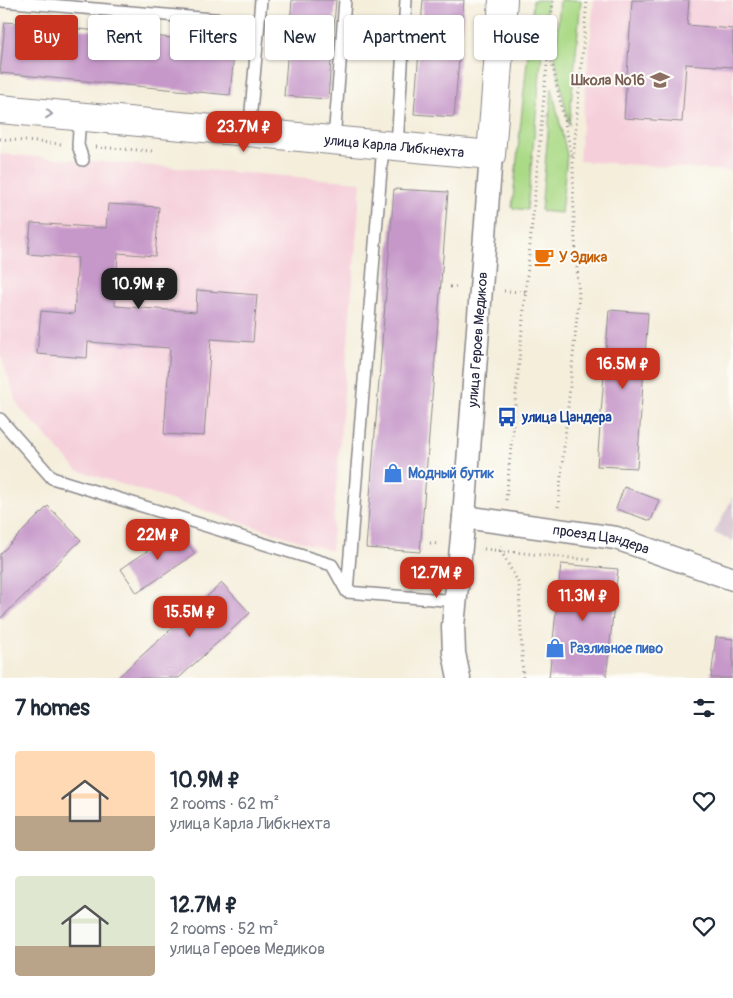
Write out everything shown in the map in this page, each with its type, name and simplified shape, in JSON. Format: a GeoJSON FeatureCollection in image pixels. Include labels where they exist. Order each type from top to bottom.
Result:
{"type":"FeatureCollection","features":[{"type":"Feature","properties":{"kind":"street","name":"улица Героев Медиков"},"geometry":{"type":"LineString","coordinates":[[459,678],[454,654],[453,626],[464,517],[503,0]]}},
{"type":"Feature","properties":{"kind":"street","name":"улица Карла Либкнехта"},"geometry":{"type":"LineString","coordinates":[[0,110],[491,155]]}},
{"type":"Feature","properties":{"kind":"street","name":"проезд Цандера"},"geometry":{"type":"LineString","coordinates":[[464,517],[616,538],[733,579]]}},
{"type":"Feature","properties":{"kind":"lane"},"geometry":{"type":"LineString","coordinates":[[249,133],[261,0]]}},
{"type":"Feature","properties":{"kind":"lane"},"geometry":{"type":"LineString","coordinates":[[334,140],[346,0]]}},
{"type":"Feature","properties":{"kind":"lane"},"geometry":{"type":"LineString","coordinates":[[347,592],[406,0]]}},
{"type":"Feature","properties":{"kind":"lane"},"geometry":{"type":"LineString","coordinates":[[2,1],[259,23]]}},
{"type":"Feature","properties":{"kind":"lane"},"geometry":{"type":"LineString","coordinates":[[80,117],[78,145],[83,160]]}},
{"type":"Feature","properties":{"kind":"lane"},"geometry":{"type":"LineString","coordinates":[[0,419],[52,478],[332,565],[347,592]]}},
{"type":"Feature","properties":{"kind":"lane"},"geometry":{"type":"LineString","coordinates":[[347,592],[456,601]]}},
{"type":"Feature","properties":{"kind":"path"},"geometry":{"type":"LineString","coordinates":[[551,15],[553,0]]}},
{"type":"Feature","properties":{"kind":"path"},"geometry":{"type":"LineString","coordinates":[[559,488],[579,296],[574,226],[573,161],[587,0]]}},
{"type":"Feature","properties":{"kind":"path"},"geometry":{"type":"LineString","coordinates":[[523,678],[519,584],[501,551],[547,60]]}},
{"type":"Feature","properties":{"kind":"path"},"geometry":{"type":"LineString","coordinates":[[550,60],[573,161]]}},
{"type":"Feature","properties":{"kind":"path"},"geometry":{"type":"LineString","coordinates":[[430,543],[592,560]]}},
{"type":"Feature","properties":{"kind":"shaded area","name":"Школа №16"},"geometry":{"type":"Polygon","coordinates":[[[594,0],[733,0],[733,171],[579,161],[594,0]]]}},
{"type":"Feature","properties":{"kind":"shaded area"},"geometry":{"type":"Polygon","coordinates":[[[0,154],[361,182],[331,551],[77,470],[19,407],[0,354],[0,154]]]}},
{"type":"Feature","properties":{"kind":"shaded area"},"geometry":{"type":"Polygon","coordinates":[[[733,497],[733,541],[714,533],[733,497]]]}},
{"type":"Feature","properties":{"kind":"green space"},"geometry":{"type":"Polygon","coordinates":[[[533,0],[547,0],[546,15],[532,15],[533,0]]]}},
{"type":"Feature","properties":{"kind":"green space"},"geometry":{"type":"Polygon","coordinates":[[[560,0],[581,0],[569,125],[555,60],[557,60],[560,0]]]}},
{"type":"Feature","properties":{"kind":"green space"},"geometry":{"type":"Polygon","coordinates":[[[527,60],[541,60],[527,210],[512,208],[527,60]]]}},
{"type":"Feature","properties":{"kind":"green space"},"geometry":{"type":"Polygon","coordinates":[[[552,88],[567,155],[561,213],[541,211],[552,88]]]}},
{"type":"Feature","properties":{"kind":"building"},"geometry":{"type":"Polygon","coordinates":[[[292,0],[336,0],[334,25],[334,15],[291,15],[292,0]]]}},
{"type":"Feature","properties":{"kind":"building"},"geometry":{"type":"Polygon","coordinates":[[[423,0],[464,0],[463,15],[422,15],[423,0]]]}},
{"type":"Feature","properties":{"kind":"building"},"geometry":{"type":"Polygon","coordinates":[[[632,0],[689,0],[687,25],[733,29],[733,67],[686,64],[682,122],[624,118],[632,0]]]}},
{"type":"Feature","properties":{"kind":"building"},"geometry":{"type":"Polygon","coordinates":[[[5,22],[15,23],[15,60],[78,60],[78,29],[88,30],[88,60],[160,60],[160,37],[170,38],[170,60],[233,60],[230,95],[0,73],[5,22]]]}},
{"type":"Feature","properties":{"kind":"building"},"geometry":{"type":"Polygon","coordinates":[[[287,60],[331,60],[328,99],[284,96],[287,60]]]}},
{"type":"Feature","properties":{"kind":"building"},"geometry":{"type":"Polygon","coordinates":[[[418,60],[459,60],[454,117],[414,114],[418,60]]]}},
{"type":"Feature","properties":{"kind":"building"},"geometry":{"type":"Polygon","coordinates":[[[394,189],[448,192],[420,552],[366,548],[394,189]]]}},
{"type":"Feature","properties":{"kind":"building"},"geometry":{"type":"Polygon","coordinates":[[[108,204],[159,207],[155,256],[118,253],[115,306],[196,312],[197,290],[257,295],[253,342],[211,339],[204,436],[164,434],[170,348],[88,342],[87,358],[37,354],[41,311],[74,314],[78,258],[28,254],[31,223],[106,228],[108,204]]]}},
{"type":"Feature","properties":{"kind":"building"},"geometry":{"type":"Polygon","coordinates":[[[609,310],[648,313],[637,468],[597,466],[609,310]]]}},
{"type":"Feature","properties":{"kind":"building"},"geometry":{"type":"Polygon","coordinates":[[[624,487],[659,500],[651,521],[616,509],[624,487]]]}},
{"type":"Feature","properties":{"kind":"building"},"geometry":{"type":"Polygon","coordinates":[[[48,506],[81,540],[0,619],[0,554],[48,506]]]}},
{"type":"Feature","properties":{"kind":"building"},"geometry":{"type":"Polygon","coordinates":[[[178,530],[195,554],[137,593],[121,569],[178,530]]]}},
{"type":"Feature","properties":{"kind":"building"},"geometry":{"type":"Polygon","coordinates":[[[561,564],[618,569],[606,678],[549,678],[561,564]]]}},
{"type":"Feature","properties":{"kind":"building"},"geometry":{"type":"Polygon","coordinates":[[[222,583],[250,613],[179,678],[117,678],[222,583]]]}},
{"type":"Feature","properties":{"kind":"building"},"geometry":{"type":"Polygon","coordinates":[[[716,637],[733,639],[733,678],[711,678],[716,637]]]}},
{"type":"Feature","properties":{"kind":"place","name":"Школа №16"},"geometry":{"type":"Point","coordinates":[660,80]}},
{"type":"Feature","properties":{"kind":"place","name":"У Эдика"},"geometry":{"type":"Point","coordinates":[544,257]}},
{"type":"Feature","properties":{"kind":"place","name":"улица Цандера"},"geometry":{"type":"Point","coordinates":[507,417]}},
{"type":"Feature","properties":{"kind":"place","name":"Модный бутик"},"geometry":{"type":"Point","coordinates":[393,473]}},
{"type":"Feature","properties":{"kind":"place","name":"Разливное пиво"},"geometry":{"type":"Point","coordinates":[555,648]}}]}
